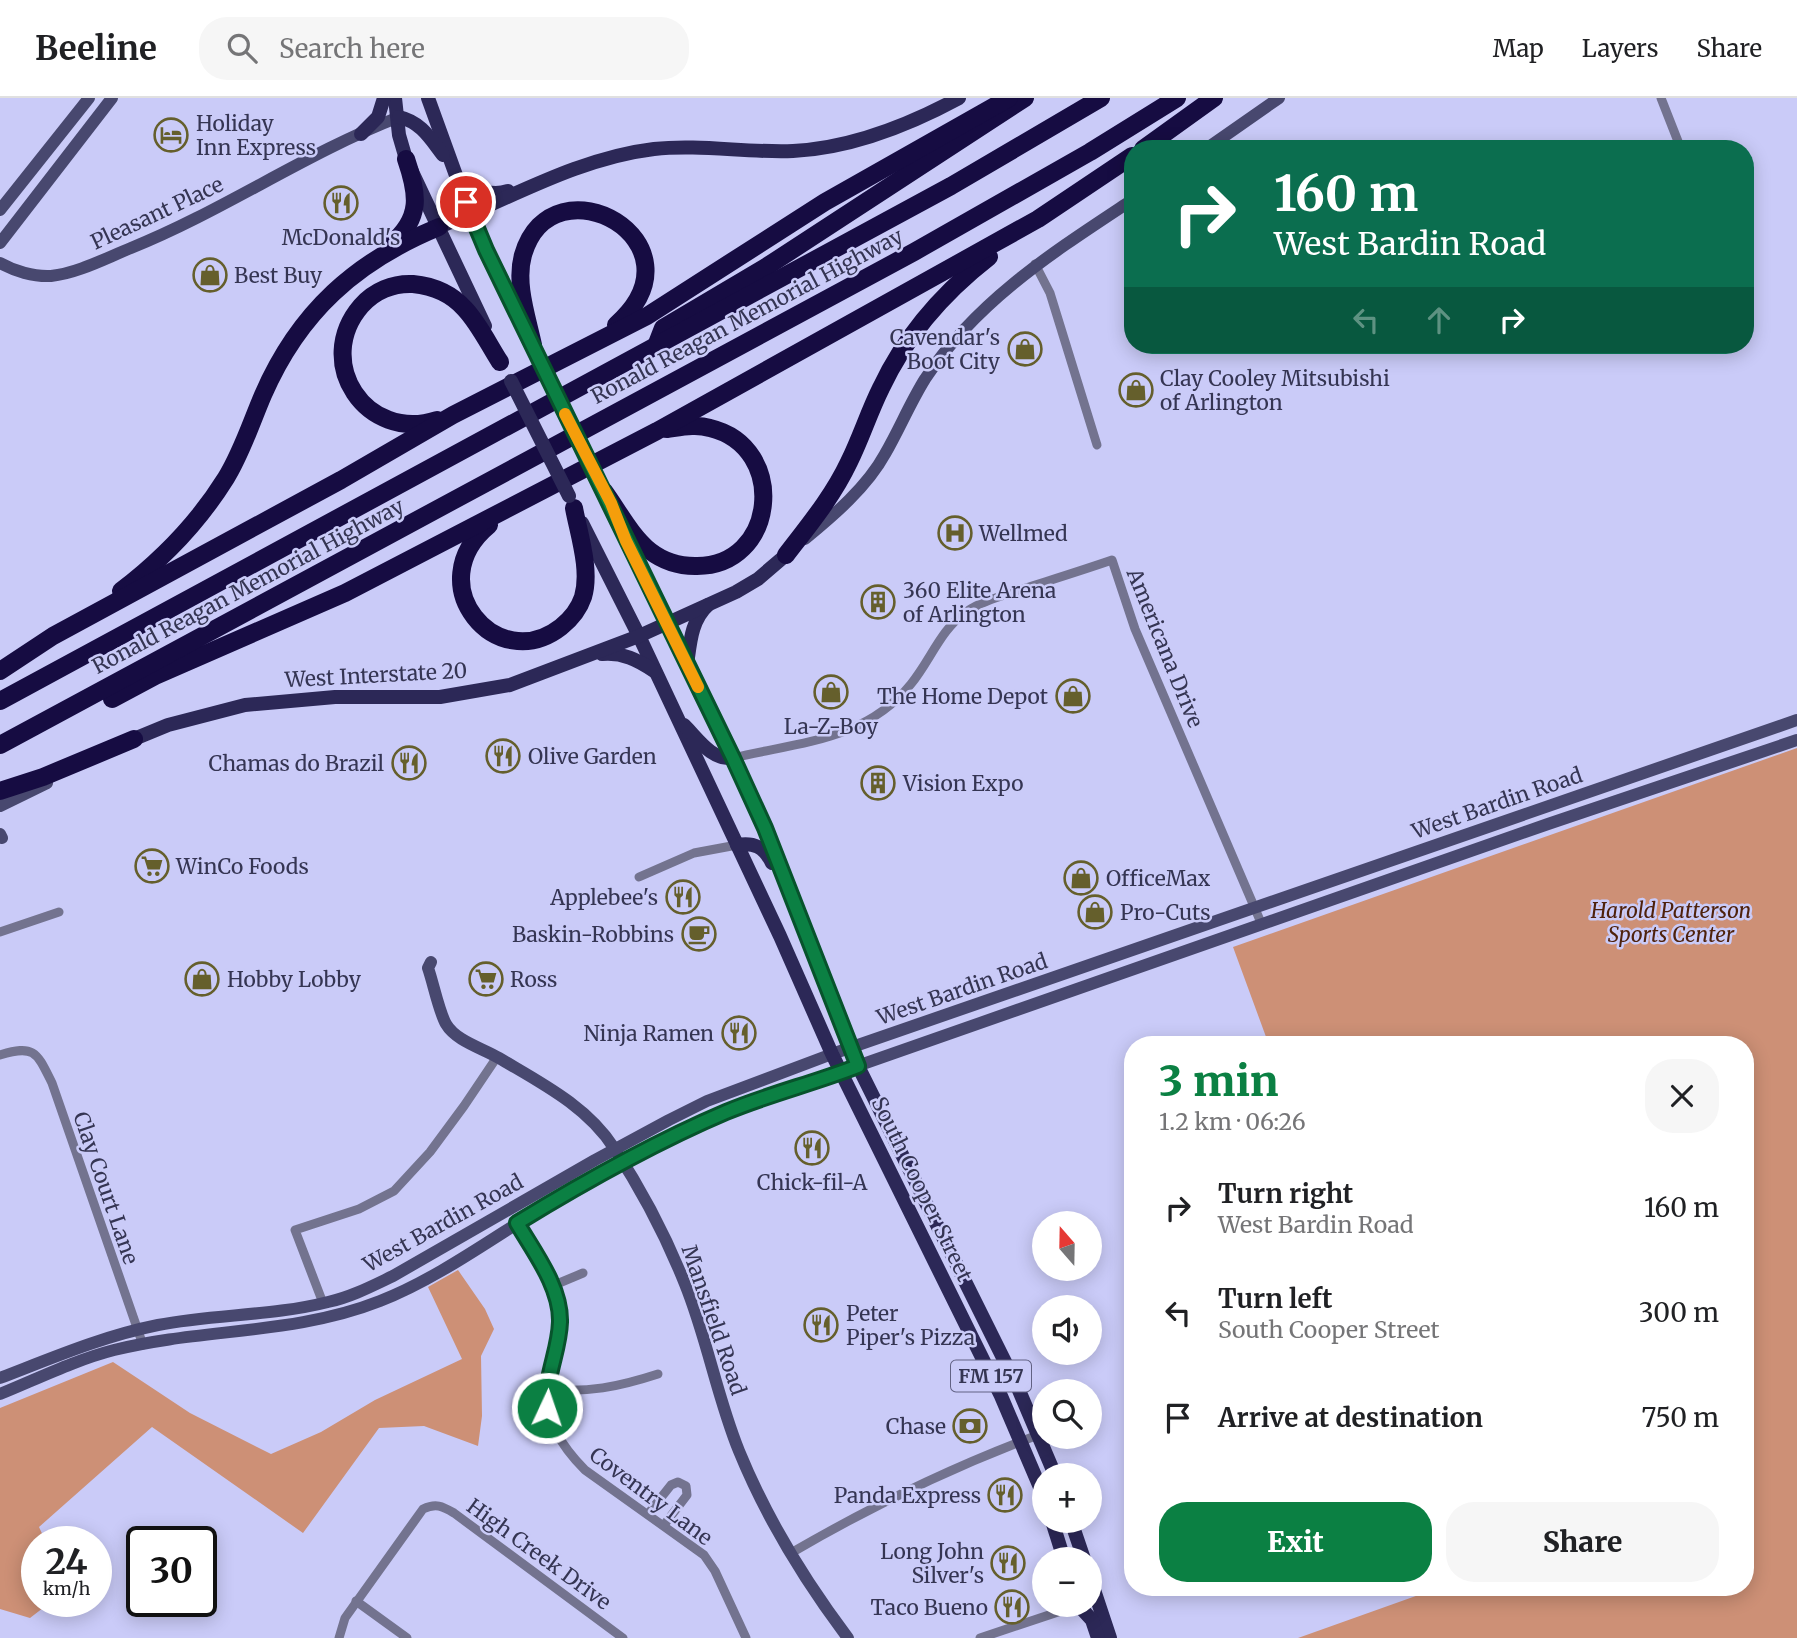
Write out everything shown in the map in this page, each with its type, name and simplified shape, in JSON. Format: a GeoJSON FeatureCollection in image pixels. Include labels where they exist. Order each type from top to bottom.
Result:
{"type":"FeatureCollection","features":[{"type":"Feature","properties":{"kind":"highway"},"geometry":{"type":"LineString","coordinates":[[53,636],[341,480],[453,415],[647,316],[825,202],[1009,98]]}},
{"type":"Feature","properties":{"kind":"highway"},"geometry":{"type":"LineString","coordinates":[[656,345],[663,328],[766,267],[1025,98]]}},
{"type":"Feature","properties":{"kind":"highway","name":"Ronald Reagan Memorial Highway"},"geometry":{"type":"LineString","coordinates":[[0,701],[951,186],[1101,98]]}},
{"type":"Feature","properties":{"kind":"highway","name":"Ronald Reagan Memorial Highway"},"geometry":{"type":"LineString","coordinates":[[0,745],[926,245],[1090,152],[1177,98]]}},
{"type":"Feature","properties":{"kind":"highway"},"geometry":{"type":"LineString","coordinates":[[1156,140],[1214,98]]}},
{"type":"Feature","properties":{"kind":"highway"},"geometry":{"type":"LineString","coordinates":[[0,671],[141,575],[166,554],[198,518],[227,476],[277,367],[299,331],[316,310],[354,274],[401,236],[412,218],[416,187],[407,159]]}},
{"type":"Feature","properties":{"kind":"highway"},"geometry":{"type":"LineString","coordinates":[[786,555],[836,487],[881,388],[919,325],[972,270],[1038,219],[1124,161]]}},
{"type":"Feature","properties":{"kind":"highway"},"geometry":{"type":"LineString","coordinates":[[533,345],[521,281],[523,256],[530,240],[538,228],[553,216],[568,211],[595,211],[620,222],[631,233],[645,260],[644,286],[637,303],[629,313],[573,354]]}},
{"type":"Feature","properties":{"kind":"highway"},"geometry":{"type":"LineString","coordinates":[[32,729],[63,726],[155,676],[345,593],[657,431],[1038,219]]}},
{"type":"Feature","properties":{"kind":"highway"},"geometry":{"type":"LineString","coordinates":[[374,259],[401,243],[439,227]]}},
{"type":"Feature","properties":{"kind":"highway"},"geometry":{"type":"LineString","coordinates":[[453,415],[430,422],[392,422],[376,415],[353,393],[342,361],[342,347],[351,318],[367,299],[384,289],[405,284],[425,285],[440,290],[465,308],[500,362]]}},
{"type":"Feature","properties":{"kind":"highway"},"geometry":{"type":"LineString","coordinates":[[604,491],[642,544],[674,564],[706,566],[727,559],[746,544],[762,517],[765,491],[761,474],[751,454],[738,441],[708,427],[691,426],[657,431]]}},
{"type":"Feature","properties":{"kind":"highway"},"geometry":{"type":"LineString","coordinates":[[529,497],[496,518],[477,535],[466,550],[462,564],[460,581],[467,608],[486,628],[505,639],[527,641],[541,638],[568,622],[579,608],[583,596],[584,571],[572,502]]}},
{"type":"Feature","properties":{"kind":"highway"},"geometry":{"type":"LineString","coordinates":[[0,792],[134,739]]}},
{"type":"Feature","properties":{"kind":"main road"},"geometry":{"type":"LineString","coordinates":[[0,210],[89,98]]}},
{"type":"Feature","properties":{"kind":"main road"},"geometry":{"type":"LineString","coordinates":[[0,243],[112,98]]}},
{"type":"Feature","properties":{"kind":"main road"},"geometry":{"type":"LineString","coordinates":[[361,134],[378,117],[384,98]]}},
{"type":"Feature","properties":{"kind":"main road","name":"South Cooper Street"},"geometry":{"type":"LineString","coordinates":[[395,98],[399,135],[407,159],[500,362],[639,636],[780,936],[832,1054],[912,1214],[1032,1468]]}},
{"type":"Feature","properties":{"kind":"main road","name":"South Cooper Street"},"geometry":{"type":"LineString","coordinates":[[428,98],[470,214],[765,828],[858,1066],[1032,1421]]}},
{"type":"Feature","properties":{"kind":"main road"},"geometry":{"type":"LineString","coordinates":[[399,117],[410,119],[418,125],[455,173],[486,193],[495,195],[537,184],[621,155],[654,149],[811,149],[886,131],[960,98]]}},
{"type":"Feature","properties":{"kind":"main road"},"geometry":{"type":"LineString","coordinates":[[1219,140],[1279,98]]}},
{"type":"Feature","properties":{"kind":"main road","name":"Pleasant Place"},"geometry":{"type":"LineString","coordinates":[[0,263],[25,272],[51,276],[94,264],[191,221],[286,170],[399,117]]}},
{"type":"Feature","properties":{"kind":"main road"},"geometry":{"type":"LineString","coordinates":[[439,227],[537,184]]}},
{"type":"Feature","properties":{"kind":"main road","name":"West Interstate 20"},"geometry":{"type":"LineString","coordinates":[[0,806],[134,739],[168,725],[245,705],[335,697],[440,697],[510,685],[639,636],[758,579],[830,518],[868,478],[884,457],[925,379],[962,331],[996,296],[1035,264],[1124,205]]}},
{"type":"Feature","properties":{"kind":"main road"},"geometry":{"type":"LineString","coordinates":[[687,665],[694,626],[702,610],[709,604]]}},
{"type":"Feature","properties":{"kind":"main road"},"geometry":{"type":"LineString","coordinates":[[590,655],[611,653],[629,657],[657,674]]}},
{"type":"Feature","properties":{"kind":"main road"},"geometry":{"type":"LineString","coordinates":[[678,719],[714,755],[723,759],[733,758]]}},
{"type":"Feature","properties":{"kind":"main road","name":"West Bardin Road"},"geometry":{"type":"LineString","coordinates":[[0,1378],[137,1329],[323,1303],[358,1292],[393,1276],[707,1101],[832,1054],[1797,720]]}},
{"type":"Feature","properties":{"kind":"main road","name":"West Bardin Road"},"geometry":{"type":"LineString","coordinates":[[0,1394],[114,1350],[318,1321],[378,1302],[408,1290],[624,1162],[729,1111],[1548,824],[1797,740]]}},
{"type":"Feature","properties":{"kind":"main road"},"geometry":{"type":"LineString","coordinates":[[1542,807],[1548,824]]}},
{"type":"Feature","properties":{"kind":"main road"},"geometry":{"type":"LineString","coordinates":[[737,845],[757,845],[767,853],[793,901]]}},
{"type":"Feature","properties":{"kind":"main road","name":"Mansfield Road"},"geometry":{"type":"LineString","coordinates":[[431,962],[428,968],[446,1024],[460,1038],[571,1102],[589,1117],[624,1162],[686,1285],[739,1451],[791,1553],[826,1609],[848,1638]]}},
{"type":"Feature","properties":{"kind":"main road"},"geometry":{"type":"LineString","coordinates":[[1059,976],[1066,992]]}},
{"type":"Feature","properties":{"kind":"main road"},"geometry":{"type":"LineString","coordinates":[[1102,1614],[1110,1638]]}},
{"type":"Feature","properties":{"kind":"main road"},"geometry":{"type":"LineString","coordinates":[[1083,1617],[1090,1638]]}},
{"type":"Feature","properties":{"kind":"main road"},"geometry":{"type":"LineString","coordinates":[[1089,1617],[1098,1638]]}},
{"type":"Feature","properties":{"kind":"street"},"geometry":{"type":"LineString","coordinates":[[1661,98],[1677,140]]}},
{"type":"Feature","properties":{"kind":"street"},"geometry":{"type":"LineString","coordinates":[[1035,264],[1050,293],[1097,445]]}},
{"type":"Feature","properties":{"kind":"street","name":"Americana Drive"},"geometry":{"type":"LineString","coordinates":[[733,758],[796,743],[820,741],[854,729],[876,715],[911,684],[949,628],[968,610],[1112,560],[1135,629],[1262,925]]}},
{"type":"Feature","properties":{"kind":"street"},"geometry":{"type":"LineString","coordinates":[[639,877],[694,853],[737,845]]}},
{"type":"Feature","properties":{"kind":"street"},"geometry":{"type":"LineString","coordinates":[[0,932],[59,912]]}},
{"type":"Feature","properties":{"kind":"street","name":"Clay Court Lane"},"geometry":{"type":"LineString","coordinates":[[0,1055],[19,1049],[38,1055],[52,1083],[143,1345]]}},
{"type":"Feature","properties":{"kind":"street"},"geometry":{"type":"LineString","coordinates":[[323,1303],[295,1230],[359,1209],[394,1191],[429,1152],[497,1057]]}},
{"type":"Feature","properties":{"kind":"street","name":"Coventry Lane"},"geometry":{"type":"LineString","coordinates":[[517,1223],[552,1286],[560,1322],[546,1389],[547,1408],[555,1431],[571,1456],[585,1470],[704,1555],[715,1571],[746,1638]]}},
{"type":"Feature","properties":{"kind":"street"},"geometry":{"type":"LineString","coordinates":[[552,1286],[583,1273]]}},
{"type":"Feature","properties":{"kind":"street"},"geometry":{"type":"LineString","coordinates":[[546,1389],[577,1392],[610,1388],[658,1374]]}},
{"type":"Feature","properties":{"kind":"street"},"geometry":{"type":"LineString","coordinates":[[791,1553],[879,1504],[952,1469],[1032,1436]]}},
{"type":"Feature","properties":{"kind":"street"},"geometry":{"type":"LineString","coordinates":[[648,1514],[671,1485],[678,1482],[686,1486],[687,1495],[664,1525]]}},
{"type":"Feature","properties":{"kind":"street","name":"High Creek Drive"},"geometry":{"type":"LineString","coordinates":[[356,1601],[423,1509],[440,1504],[623,1638]]}},
{"type":"Feature","properties":{"kind":"street"},"geometry":{"type":"LineString","coordinates":[[339,1638],[345,1618],[356,1601],[407,1638]]}},
{"type":"Feature","properties":{"kind":"street"},"geometry":{"type":"LineString","coordinates":[[980,1638],[1046,1617]]}},
{"type":"Feature","properties":{"kind":"green space","name":"Harold Patterson Sports Center"},"geometry":{"type":"Polygon","coordinates":[[[1797,748],[1797,1638],[1298,1638],[1416,1596],[1754,1596],[1754,1036],[1266,1036],[1233,947],[1797,748]]]}},
{"type":"Feature","properties":{"kind":"green space"},"geometry":{"type":"Polygon","coordinates":[[[458,1270],[485,1309],[494,1329],[481,1356],[482,1416],[478,1446],[424,1426],[379,1428],[303,1533],[152,1427],[40,1526],[21,1526],[21,1615],[0,1609],[0,1408],[113,1362],[190,1413],[271,1454],[321,1432],[375,1400],[462,1359],[428,1287],[458,1270]]]}},
{"type":"Feature","properties":{"kind":"slow traffic"},"geometry":{"type":"LineString","coordinates":[[565,414],[611,503],[626,541],[698,687]]}},
{"type":"Feature","properties":{"kind":"place","name":"Holiday Inn Express"},"geometry":{"type":"Point","coordinates":[171,135]}},
{"type":"Feature","properties":{"kind":"place","name":"McDonald's"},"geometry":{"type":"Point","coordinates":[341,203]}},
{"type":"Feature","properties":{"kind":"place","name":"Best Buy"},"geometry":{"type":"Point","coordinates":[210,275]}},
{"type":"Feature","properties":{"kind":"place","name":"Cavendar's Boot City"},"geometry":{"type":"Point","coordinates":[1025,349]}},
{"type":"Feature","properties":{"kind":"place","name":"Clay Cooley Mitsubishi of Arlington"},"geometry":{"type":"Point","coordinates":[1136,390]}},
{"type":"Feature","properties":{"kind":"place","name":"Wellmed"},"geometry":{"type":"Point","coordinates":[955,533]}},
{"type":"Feature","properties":{"kind":"place","name":"360 Elite Arena of Arlington"},"geometry":{"type":"Point","coordinates":[878,602]}},
{"type":"Feature","properties":{"kind":"place","name":"La-Z-Boy"},"geometry":{"type":"Point","coordinates":[831,692]}},
{"type":"Feature","properties":{"kind":"place","name":"The Home Depot"},"geometry":{"type":"Point","coordinates":[1073,696]}},
{"type":"Feature","properties":{"kind":"place","name":"Olive Garden"},"geometry":{"type":"Point","coordinates":[503,756]}},
{"type":"Feature","properties":{"kind":"place","name":"Chamas do Brazil"},"geometry":{"type":"Point","coordinates":[409,763]}},
{"type":"Feature","properties":{"kind":"place","name":"Vision Expo"},"geometry":{"type":"Point","coordinates":[878,783]}},
{"type":"Feature","properties":{"kind":"place","name":"WinCo Foods"},"geometry":{"type":"Point","coordinates":[152,866]}},
{"type":"Feature","properties":{"kind":"place","name":"OfficeMax"},"geometry":{"type":"Point","coordinates":[1081,878]}},
{"type":"Feature","properties":{"kind":"place","name":"Applebee's"},"geometry":{"type":"Point","coordinates":[683,897]}},
{"type":"Feature","properties":{"kind":"place","name":"Pro-Cuts"},"geometry":{"type":"Point","coordinates":[1095,912]}},
{"type":"Feature","properties":{"kind":"place","name":"Baskin-Robbins"},"geometry":{"type":"Point","coordinates":[699,934]}},
{"type":"Feature","properties":{"kind":"place","name":"Hobby Lobby"},"geometry":{"type":"Point","coordinates":[202,979]}},
{"type":"Feature","properties":{"kind":"place","name":"Ross"},"geometry":{"type":"Point","coordinates":[486,979]}},
{"type":"Feature","properties":{"kind":"place","name":"Ninja Ramen"},"geometry":{"type":"Point","coordinates":[739,1033]}},
{"type":"Feature","properties":{"kind":"place","name":"Chick-fil-A"},"geometry":{"type":"Point","coordinates":[812,1148]}},
{"type":"Feature","properties":{"kind":"place","name":"Peter Piper's Pizza"},"geometry":{"type":"Point","coordinates":[821,1325]}},
{"type":"Feature","properties":{"kind":"place","name":"Chase"},"geometry":{"type":"Point","coordinates":[970,1426]}},
{"type":"Feature","properties":{"kind":"place","name":"Panda Express"},"geometry":{"type":"Point","coordinates":[1005,1495]}},
{"type":"Feature","properties":{"kind":"place","name":"Long John Silver's"},"geometry":{"type":"Point","coordinates":[1008,1563]}},
{"type":"Feature","properties":{"kind":"place","name":"Taco Bueno"},"geometry":{"type":"Point","coordinates":[1012,1607]}},
{"type":"Feature","properties":{"kind":"route"},"geometry":{"type":"LineString","coordinates":[[466,202],[486,250],[593,472],[611,503],[626,541],[765,828],[858,1066],[729,1111],[691,1128],[572,1190],[517,1223],[552,1286],[560,1322],[546,1389],[547,1408]]}}]}
